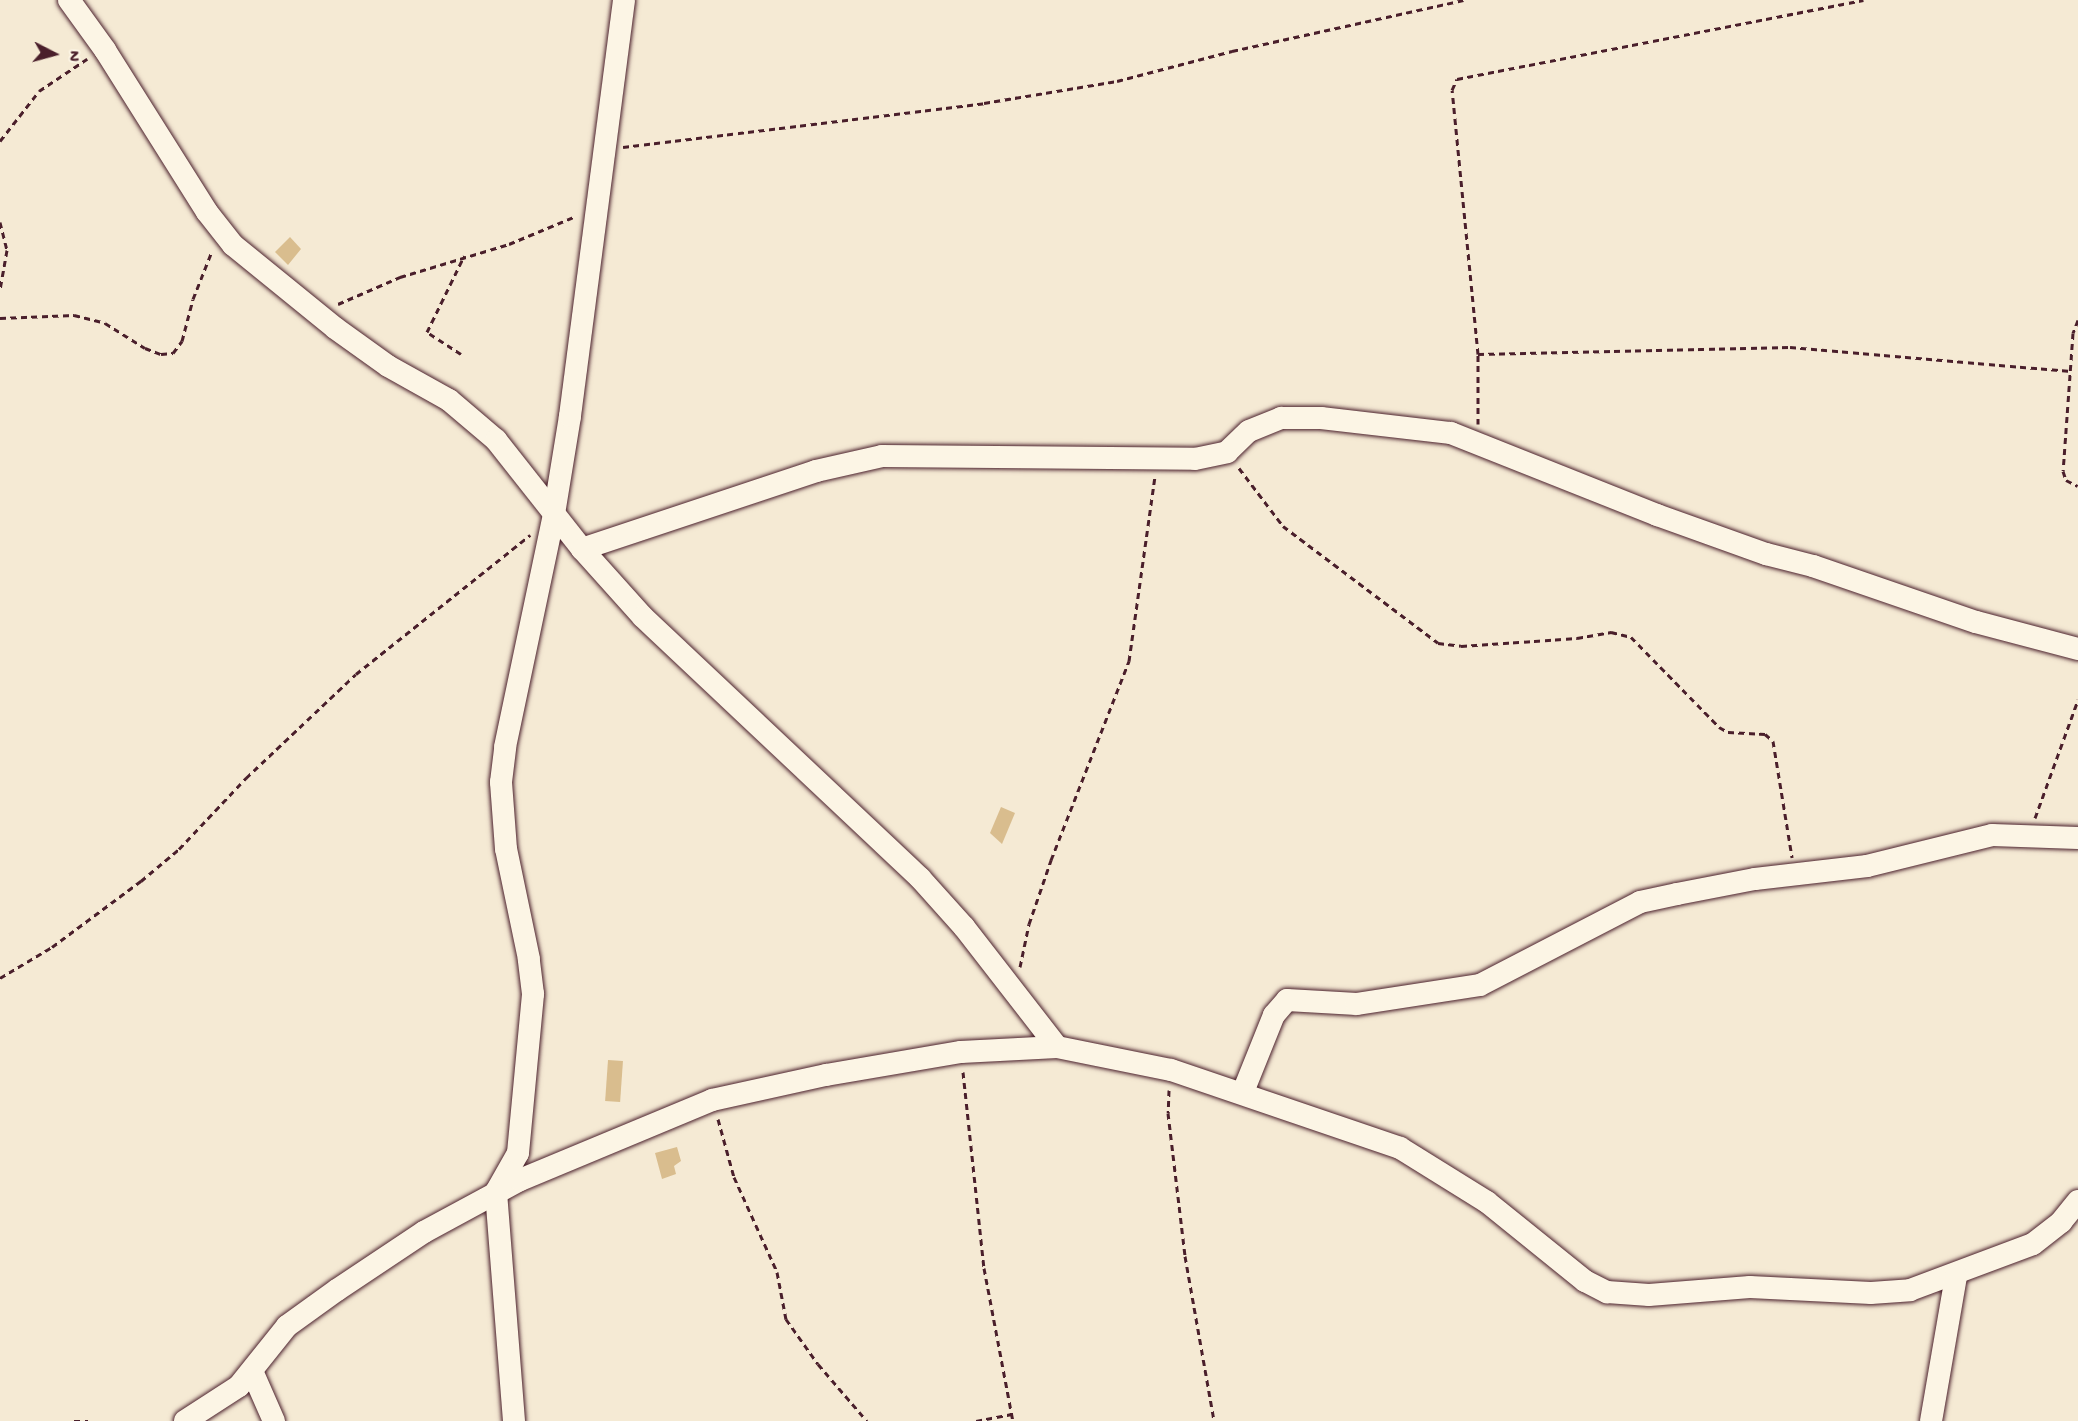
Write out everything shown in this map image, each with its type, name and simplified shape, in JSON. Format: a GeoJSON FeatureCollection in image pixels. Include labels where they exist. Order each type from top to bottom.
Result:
{"type":"FeatureCollection","features":[{"type":"Feature","properties":{"kind":"street"},"geometry":{"type":"LineString","coordinates":[[69,0],[105,50],[221,230],[233,245],[318,315],[388,366],[449,400],[473,418],[496,440],[582,549],[675,649],[920,878],[1018,996],[1057,1047]]}},
{"type":"Feature","properties":{"kind":"street"},"geometry":{"type":"LineString","coordinates":[[514,1421],[496,1192],[518,1154],[532,1005],[529,959],[506,849],[501,782],[505,747],[554,514],[624,0]]}},
{"type":"Feature","properties":{"kind":"street"},"geometry":{"type":"LineString","coordinates":[[582,549],[805,474],[882,456],[1195,459],[1227,452],[1249,431],[1281,418],[1295,417],[1434,429],[1477,443],[1657,515],[1766,554],[1813,566],[1976,622],[2078,649]]}},
{"type":"Feature","properties":{"kind":"street"},"geometry":{"type":"LineString","coordinates":[[1243,1092],[1274,1015],[1287,1000],[1358,1004],[1480,985],[1640,902],[1795,875],[1867,866],[1992,835],[2029,834],[2078,838]]}},
{"type":"Feature","properties":{"kind":"street"},"geometry":{"type":"LineString","coordinates":[[185,1421],[223,1399],[252,1371],[287,1326],[383,1257],[496,1192],[712,1100],[826,1075],[961,1052],[1057,1047],[1171,1071],[1243,1092],[1289,1113],[1400,1148],[1487,1202],[1586,1281],[1607,1292],[1649,1295],[1791,1287],[1889,1293],[1956,1276],[2033,1244],[2061,1222],[2078,1201]]}},
{"type":"Feature","properties":{"kind":"street"},"geometry":{"type":"LineString","coordinates":[[1930,1421],[1956,1276]]}},
{"type":"Feature","properties":{"kind":"street"},"geometry":{"type":"LineString","coordinates":[[252,1371],[274,1421]]}},
{"type":"Feature","properties":{"kind":"path"},"geometry":{"type":"LineString","coordinates":[[604,149],[984,103],[1107,83],[1232,51],[1463,0]]}},
{"type":"Feature","properties":{"kind":"path"},"geometry":{"type":"LineString","coordinates":[[1477,443],[1478,354],[1452,90],[1457,80],[1863,0]]}},
{"type":"Feature","properties":{"kind":"path"},"geometry":{"type":"LineString","coordinates":[[0,141],[39,91],[105,50]]}},
{"type":"Feature","properties":{"kind":"path"},"geometry":{"type":"LineString","coordinates":[[318,315],[367,290],[464,256],[508,244],[597,207]]}},
{"type":"Feature","properties":{"kind":"path"},"geometry":{"type":"LineString","coordinates":[[0,222],[7,250],[0,288]]}},
{"type":"Feature","properties":{"kind":"path"},"geometry":{"type":"LineString","coordinates":[[0,318],[74,315],[105,323],[146,348],[161,354],[173,352],[182,341],[193,299],[221,230]]}},
{"type":"Feature","properties":{"kind":"path"},"geometry":{"type":"LineString","coordinates":[[461,354],[427,332],[464,256]]}},
{"type":"Feature","properties":{"kind":"path"},"geometry":{"type":"LineString","coordinates":[[2078,320],[2071,370],[2063,471],[2066,480],[2078,486]]}},
{"type":"Feature","properties":{"kind":"path"},"geometry":{"type":"LineString","coordinates":[[1478,354],[1790,347],[2071,370]]}},
{"type":"Feature","properties":{"kind":"path"},"geometry":{"type":"LineString","coordinates":[[1227,452],[1283,525],[1438,643],[1461,646],[1622,633],[1631,637],[1719,727],[1728,732],[1769,736],[1777,753],[1795,875]]}},
{"type":"Feature","properties":{"kind":"path"},"geometry":{"type":"LineString","coordinates":[[1018,996],[1021,955],[1029,924],[1135,639],[1157,459]]}},
{"type":"Feature","properties":{"kind":"path"},"geometry":{"type":"LineString","coordinates":[[0,978],[52,947],[148,874],[356,674],[414,632],[554,514]]}},
{"type":"Feature","properties":{"kind":"path"},"geometry":{"type":"LineString","coordinates":[[2029,834],[2078,700]]}},
{"type":"Feature","properties":{"kind":"path"},"geometry":{"type":"LineString","coordinates":[[961,1052],[984,1268],[1013,1421]]}},
{"type":"Feature","properties":{"kind":"path"},"geometry":{"type":"LineString","coordinates":[[1171,1071],[1168,1113],[1185,1256],[1214,1421]]}},
{"type":"Feature","properties":{"kind":"path"},"geometry":{"type":"LineString","coordinates":[[712,1100],[734,1177],[777,1272],[786,1319],[818,1364],[867,1421]]}},
{"type":"Feature","properties":{"kind":"path"},"geometry":{"type":"LineString","coordinates":[[976,1421],[1013,1414]]}},
{"type":"Feature","properties":{"kind":"path"},"geometry":{"type":"LineString","coordinates":[[74,1421],[88,1421]]}},
{"type":"Feature","properties":{"kind":"building"},"geometry":{"type":"Polygon","coordinates":[[[290,237],[301,249],[288,265],[275,252],[290,237]]]}},
{"type":"Feature","properties":{"kind":"building"},"geometry":{"type":"Polygon","coordinates":[[[1001,807],[1015,813],[1002,844],[990,833],[1001,807]]]}},
{"type":"Feature","properties":{"kind":"building"},"geometry":{"type":"Polygon","coordinates":[[[608,1060],[623,1061],[620,1102],[605,1101],[608,1060]]]}},
{"type":"Feature","properties":{"kind":"building"},"geometry":{"type":"Polygon","coordinates":[[[677,1147],[681,1161],[674,1166],[676,1174],[662,1179],[655,1153],[677,1147]]]}}]}
